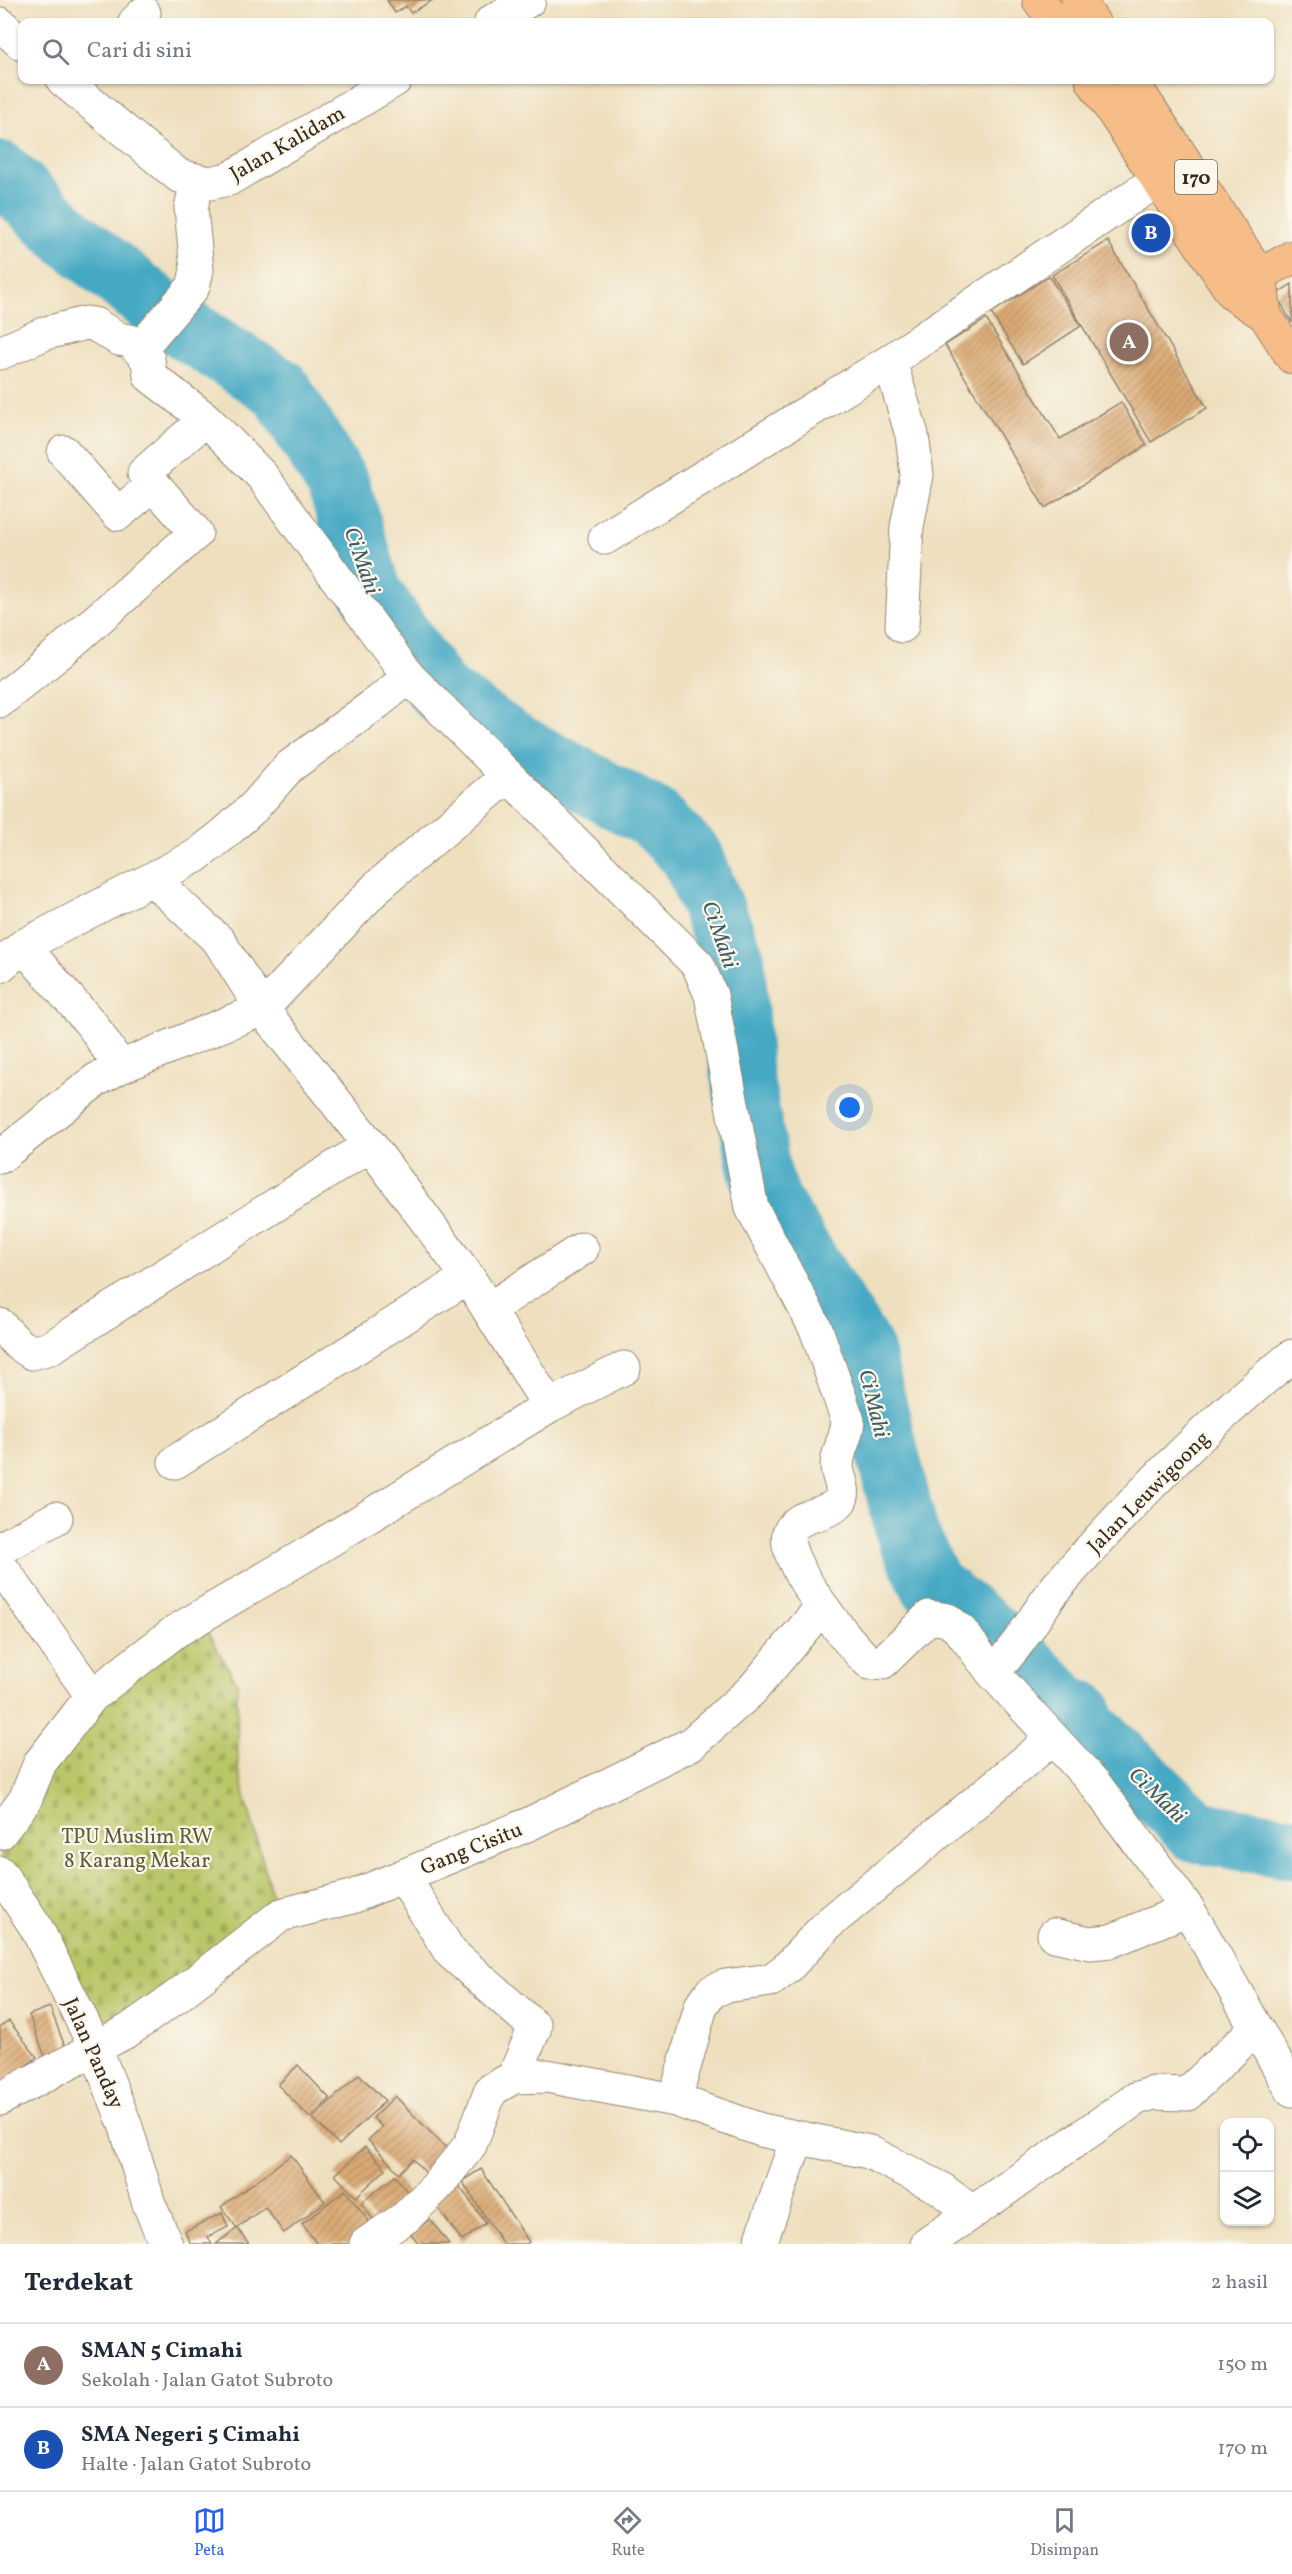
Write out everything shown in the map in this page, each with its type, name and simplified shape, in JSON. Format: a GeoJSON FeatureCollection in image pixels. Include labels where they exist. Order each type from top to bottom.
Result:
{"type":"FeatureCollection","features":[{"type":"Feature","properties":{"kind":"main road"},"geometry":{"type":"LineString","coordinates":[[1078,0],[1090,18]]}},
{"type":"Feature","properties":{"kind":"main road","name":"170"},"geometry":{"type":"LineString","coordinates":[[1095,84],[1233,294],[1265,315],[1292,357]]}},
{"type":"Feature","properties":{"kind":"main road","name":"170"},"geometry":{"type":"LineString","coordinates":[[1134,84],[1260,275],[1265,315]]}},
{"type":"Feature","properties":{"kind":"main road"},"geometry":{"type":"LineString","coordinates":[[1260,275],[1292,256]]}},
{"type":"Feature","properties":{"kind":"street"},"geometry":{"type":"LineString","coordinates":[[498,18],[529,0]]}},
{"type":"Feature","properties":{"kind":"street"},"geometry":{"type":"LineString","coordinates":[[0,24],[18,40]]}},
{"type":"Feature","properties":{"kind":"street","name":"Jalan Kalidam"},"geometry":{"type":"LineString","coordinates":[[75,84],[179,176],[210,183],[229,179],[388,84]]}},
{"type":"Feature","properties":{"kind":"street"},"geometry":{"type":"LineString","coordinates":[[605,538],[890,361],[1159,179]]}},
{"type":"Feature","properties":{"kind":"street"},"geometry":{"type":"LineString","coordinates":[[142,347],[189,293],[197,270],[192,208],[196,181]]}},
{"type":"Feature","properties":{"kind":"street"},"geometry":{"type":"LineString","coordinates":[[0,353],[46,333],[86,324],[93,324],[119,339],[142,347],[148,359],[150,376],[206,419],[262,476],[409,677],[698,965],[712,1001],[752,1208],[816,1329],[848,1421],[848,1432],[837,1465],[842,1490],[841,1498],[834,1505],[799,1520],[790,1531],[787,1546],[821,1608],[870,1663],[883,1662],[929,1617],[948,1620],[961,1631],[1005,1658],[1053,1737],[1095,1784],[1188,1909],[1292,2090]]}},
{"type":"Feature","properties":{"kind":"street"},"geometry":{"type":"LineString","coordinates":[[890,361],[912,435],[917,475],[907,527],[902,626]]}},
{"type":"Feature","properties":{"kind":"street"},"geometry":{"type":"LineString","coordinates":[[0,701],[58,654],[196,533],[144,472],[206,419]]}},
{"type":"Feature","properties":{"kind":"street"},"geometry":{"type":"LineString","coordinates":[[64,452],[118,514],[154,484]]}},
{"type":"Feature","properties":{"kind":"street"},"geometry":{"type":"LineString","coordinates":[[120,1067],[93,1026],[12,956],[196,856],[254,807],[290,767],[409,677]]}},
{"type":"Feature","properties":{"kind":"street"},"geometry":{"type":"LineString","coordinates":[[0,1156],[96,1080],[120,1067],[262,1009],[378,886],[508,776]]}},
{"type":"Feature","properties":{"kind":"street"},"geometry":{"type":"LineString","coordinates":[[153,880],[219,941],[262,1009],[370,1145],[468,1277],[549,1406]]}},
{"type":"Feature","properties":{"kind":"street"},"geometry":{"type":"LineString","coordinates":[[0,1325],[17,1343],[32,1353],[50,1348],[370,1145]]}},
{"type":"Feature","properties":{"kind":"street"},"geometry":{"type":"LineString","coordinates":[[489,1309],[582,1249]]}},
{"type":"Feature","properties":{"kind":"street"},"geometry":{"type":"LineString","coordinates":[[175,1462],[468,1277]]}},
{"type":"Feature","properties":{"kind":"street","name":"Jalan Leuwigoong"},"geometry":{"type":"LineString","coordinates":[[1005,1658],[1059,1585],[1109,1528],[1177,1459],[1292,1356]]}},
{"type":"Feature","properties":{"kind":"street"},"geometry":{"type":"LineString","coordinates":[[0,1833],[24,1800],[40,1763],[92,1696],[176,1631],[549,1406],[624,1368]]}},
{"type":"Feature","properties":{"kind":"street"},"geometry":{"type":"LineString","coordinates":[[0,1549],[56,1518]]}},
{"type":"Feature","properties":{"kind":"street"},"geometry":{"type":"LineString","coordinates":[[0,1565],[92,1696]]}},
{"type":"Feature","properties":{"kind":"street","name":"Gang Cisitu"},"geometry":{"type":"LineString","coordinates":[[0,2099],[129,2030],[176,1997],[281,1915],[352,1897],[529,1824],[691,1744],[752,1690],[821,1608]]}},
{"type":"Feature","properties":{"kind":"street"},"geometry":{"type":"LineString","coordinates":[[675,2100],[701,2006],[711,1992],[725,1986],[771,1980],[786,1969],[828,1924],[1053,1737]]}},
{"type":"Feature","properties":{"kind":"street","name":"Jalan Panday"},"geometry":{"type":"LineString","coordinates":[[0,1873],[36,1927],[95,2047],[126,2127],[149,2204],[166,2244]]}},
{"type":"Feature","properties":{"kind":"street"},"geometry":{"type":"LineString","coordinates":[[366,2244],[406,2217],[449,2172],[470,2145],[535,2027],[450,1952],[403,1876]]}},
{"type":"Feature","properties":{"kind":"street"},"geometry":{"type":"LineString","coordinates":[[1054,1935],[1090,1943],[1112,1941],[1188,1909]]}},
{"type":"Feature","properties":{"kind":"street"},"geometry":{"type":"LineString","coordinates":[[927,2244],[1137,2098],[1154,2093],[1187,2094],[1256,2028]]}},
{"type":"Feature","properties":{"kind":"street"},"geometry":{"type":"LineString","coordinates":[[502,2084],[548,2076],[675,2100],[761,2130],[869,2152],[939,2188],[972,2212]]}},
{"type":"Feature","properties":{"kind":"street"},"geometry":{"type":"LineString","coordinates":[[761,2241],[797,2139]]}},
{"type":"Feature","properties":{"kind":"green space","name":"TPU Muslim RW 8 Karang Mekar"},"geometry":{"type":"Polygon","coordinates":[[[207,1632],[237,1683],[238,1769],[276,1911],[102,2038],[46,1923],[0,1856],[0,1840],[95,1700],[182,1644],[207,1632]]]}},
{"type":"Feature","properties":{"kind":"building"},"geometry":{"type":"Polygon","coordinates":[[[387,0],[433,0],[411,13],[406,6],[395,13],[387,0]]]}},
{"type":"Feature","properties":{"kind":"building"},"geometry":{"type":"Polygon","coordinates":[[[1108,241],[1207,408],[1151,442],[1052,275],[1108,241]]]}},
{"type":"Feature","properties":{"kind":"building"},"geometry":{"type":"Polygon","coordinates":[[[1049,276],[1081,326],[1023,364],[991,313],[1049,276]]]}},
{"type":"Feature","properties":{"kind":"building"},"geometry":{"type":"Polygon","coordinates":[[[1292,284],[1292,323],[1276,294],[1292,284]]]}},
{"type":"Feature","properties":{"kind":"building"},"geometry":{"type":"Polygon","coordinates":[[[986,319],[1060,439],[1121,402],[1147,445],[1045,508],[945,345],[986,319]]]}},
{"type":"Feature","properties":{"kind":"building"},"geometry":{"type":"Polygon","coordinates":[[[50,2007],[67,2052],[46,2059],[29,2015],[50,2007]]]}},
{"type":"Feature","properties":{"kind":"building"},"geometry":{"type":"Polygon","coordinates":[[[9,2021],[37,2057],[0,2086],[0,2027],[9,2021]]]}},
{"type":"Feature","properties":{"kind":"building"},"geometry":{"type":"Polygon","coordinates":[[[298,2065],[330,2099],[310,2118],[278,2085],[298,2065]]]}},
{"type":"Feature","properties":{"kind":"building"},"geometry":{"type":"Polygon","coordinates":[[[359,2074],[385,2101],[339,2145],[313,2118],[359,2074]]]}},
{"type":"Feature","properties":{"kind":"building"},"geometry":{"type":"Polygon","coordinates":[[[395,2096],[449,2151],[426,2173],[413,2159],[399,2173],[368,2140],[382,2127],[373,2118],[395,2096]]]}},
{"type":"Feature","properties":{"kind":"building"},"geometry":{"type":"Polygon","coordinates":[[[365,2147],[386,2169],[356,2197],[335,2175],[365,2147]]]}},
{"type":"Feature","properties":{"kind":"building"},"geometry":{"type":"Polygon","coordinates":[[[291,2155],[325,2202],[284,2233],[265,2207],[237,2228],[221,2207],[291,2155]]]}},
{"type":"Feature","properties":{"kind":"building"},"geometry":{"type":"Polygon","coordinates":[[[481,2169],[529,2242],[526,2244],[503,2244],[462,2181],[481,2169]]]}},
{"type":"Feature","properties":{"kind":"building"},"geometry":{"type":"Polygon","coordinates":[[[395,2176],[413,2199],[378,2226],[361,2203],[395,2176]]]}},
{"type":"Feature","properties":{"kind":"building"},"geometry":{"type":"Polygon","coordinates":[[[454,2179],[486,2223],[462,2241],[430,2197],[454,2179]]]}},
{"type":"Feature","properties":{"kind":"building"},"geometry":{"type":"Polygon","coordinates":[[[345,2190],[372,2225],[348,2244],[317,2244],[302,2224],[345,2190]]]}},
{"type":"Feature","properties":{"kind":"building"},"geometry":{"type":"Polygon","coordinates":[[[222,2213],[228,2227],[208,2237],[212,2244],[191,2244],[185,2231],[222,2213]]]}},
{"type":"Feature","properties":{"kind":"building"},"geometry":{"type":"Polygon","coordinates":[[[430,2219],[449,2244],[418,2244],[411,2234],[430,2219]]]}},
{"type":"Feature","properties":{"kind":"building"},"geometry":{"type":"Polygon","coordinates":[[[237,2228],[249,2244],[216,2244],[237,2228]]]}},
{"type":"Feature","properties":{"kind":"waterway","name":"Ci Mahi"},"geometry":{"type":"LineString","coordinates":[[0,172],[66,234],[178,324],[280,389],[339,486],[371,593],[439,692],[513,743],[655,819],[692,856],[734,961],[741,1072],[760,1173],[771,1203],[862,1349],[907,1533],[932,1586],[1004,1644],[1070,1710],[1082,1712],[1084,1724],[1197,1832],[1292,1848]]}},
{"type":"Feature","properties":{"kind":"place","name":"SMA Negeri 5 Cimahi"},"geometry":{"type":"Point","coordinates":[1151,233]}},
{"type":"Feature","properties":{"kind":"place","name":"SMAN 5 Cimahi"},"geometry":{"type":"Point","coordinates":[1129,342]}}]}
